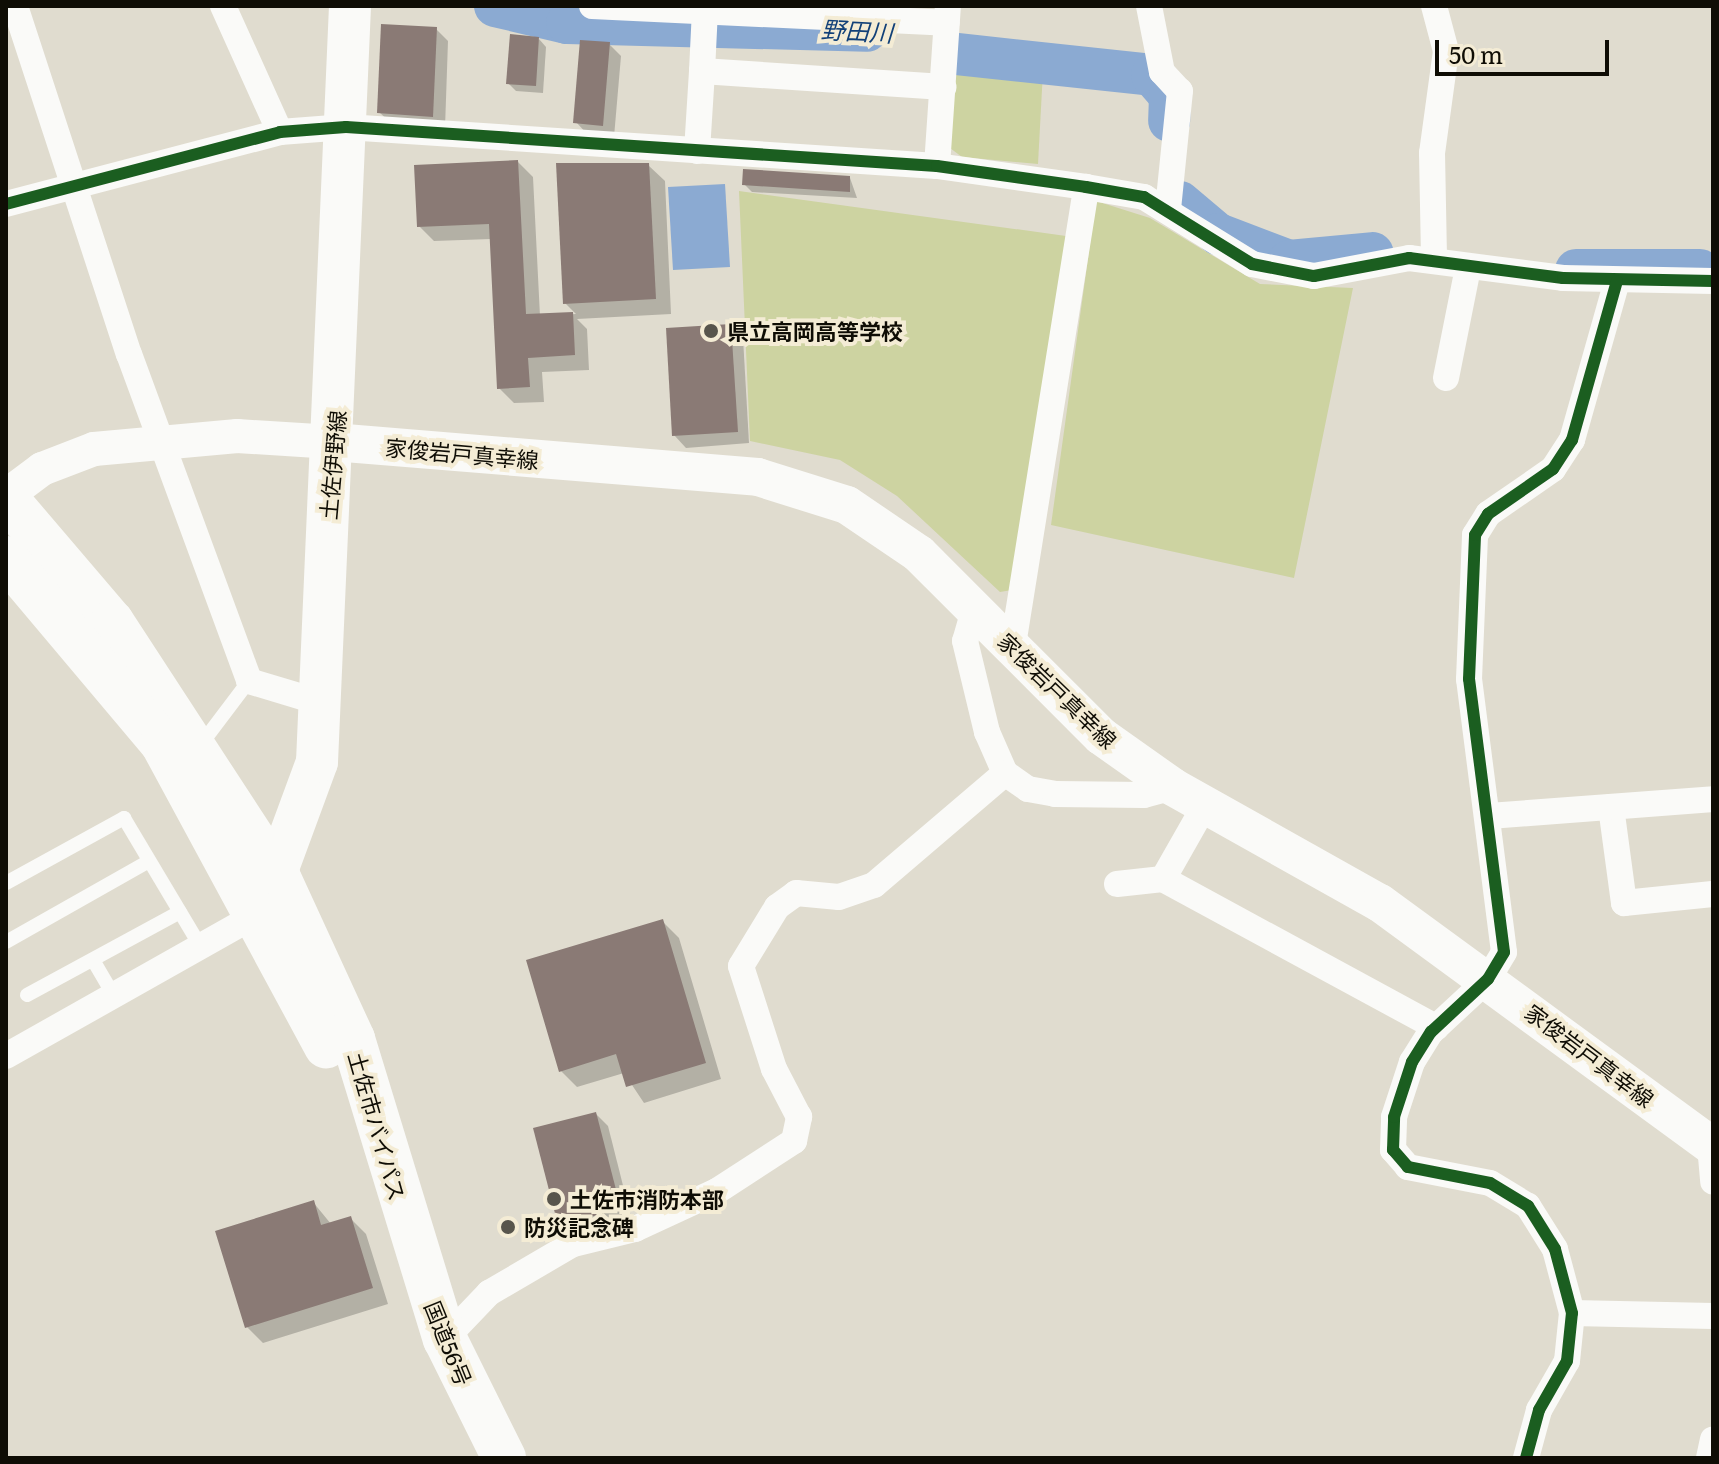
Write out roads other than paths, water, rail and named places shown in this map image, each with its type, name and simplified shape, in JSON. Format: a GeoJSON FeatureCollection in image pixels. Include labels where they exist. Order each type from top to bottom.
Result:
{"type":"FeatureCollection","features":[{"type":"Feature","properties":{"kind":"highway","name":"土佐市バイパス"},"geometry":{"type":"LineString","coordinates":[[6,497],[112,622],[198,748],[270,896],[405,1223]]}},
{"type":"Feature","properties":{"kind":"highway","name":"土佐市バイパス"},"geometry":{"type":"LineString","coordinates":[[6,558],[162,743],[270,896]]}},
{"type":"Feature","properties":{"kind":"highway","name":"国道56号"},"geometry":{"type":"LineString","coordinates":[[405,1223],[445,1339],[504,1458]]}},
{"type":"Feature","properties":{"kind":"main road","name":"土佐伊野線"},"geometry":{"type":"LineString","coordinates":[[270,896],[317,762],[350,6]]}},
{"type":"Feature","properties":{"kind":"main road","name":"家俊岩戸真幸線"},"geometry":{"type":"LineString","coordinates":[[333,442],[758,477],[847,505],[919,554],[1101,736],[1189,796],[1380,903],[1488,979],[1712,1158]]}},
{"type":"Feature","properties":{"kind":"street"},"geometry":{"type":"LineString","coordinates":[[15,6],[249,681],[319,702]]}},
{"type":"Feature","properties":{"kind":"street"},"geometry":{"type":"LineString","coordinates":[[223,6],[280,132]]}},
{"type":"Feature","properties":{"kind":"street"},"geometry":{"type":"LineString","coordinates":[[592,6],[948,14],[937,166]]}},
{"type":"Feature","properties":{"kind":"street"},"geometry":{"type":"LineString","coordinates":[[1149,6],[1162,72],[1180,91],[1168,210]]}},
{"type":"Feature","properties":{"kind":"street"},"geometry":{"type":"LineString","coordinates":[[1434,6],[1446,51],[1432,153],[1434,259]]}},
{"type":"Feature","properties":{"kind":"street"},"geometry":{"type":"LineString","coordinates":[[697,151],[705,10]]}},
{"type":"Feature","properties":{"kind":"street"},"geometry":{"type":"LineString","coordinates":[[702,71],[943,87]]}},
{"type":"Feature","properties":{"kind":"street"},"geometry":{"type":"LineString","coordinates":[[6,204],[280,132],[346,127],[937,166],[1086,187],[1144,197],[1252,264],[1314,276],[1434,259],[1468,268],[1617,281],[1710,276]]}},
{"type":"Feature","properties":{"kind":"street"},"geometry":{"type":"LineString","coordinates":[[1013,645],[1086,187]]}},
{"type":"Feature","properties":{"kind":"street"},"geometry":{"type":"LineString","coordinates":[[1446,378],[1468,268]]}},
{"type":"Feature","properties":{"kind":"street"},"geometry":{"type":"LineString","coordinates":[[1526,1458],[1539,1410],[1567,1361],[1572,1313],[1555,1249],[1528,1206],[1490,1183],[1408,1167],[1393,1150],[1412,1062],[1436,1027],[1488,979],[1504,952],[1489,816],[1469,679],[1475,535],[1488,514],[1553,469],[1572,440],[1617,281]]}},
{"type":"Feature","properties":{"kind":"street"},"geometry":{"type":"LineString","coordinates":[[6,497],[42,469],[94,449],[165,441],[333,442]]}},
{"type":"Feature","properties":{"kind":"street"},"geometry":{"type":"LineString","coordinates":[[974,610],[965,641],[987,732],[1005,773],[1028,789],[1055,794],[1189,796],[1163,879]]}},
{"type":"Feature","properties":{"kind":"street"},"geometry":{"type":"LineString","coordinates":[[445,1339],[489,1293],[573,1244],[635,1229],[717,1191],[794,1141],[799,1117],[774,1069],[741,966],[777,907],[796,893],[839,897],[874,885],[1005,773]]}},
{"type":"Feature","properties":{"kind":"street"},"geometry":{"type":"LineString","coordinates":[[1489,816],[1713,799]]}},
{"type":"Feature","properties":{"kind":"street"},"geometry":{"type":"LineString","coordinates":[[1611,807],[1624,903],[1713,894]]}},
{"type":"Feature","properties":{"kind":"street"},"geometry":{"type":"LineString","coordinates":[[1117,884],[1163,879],[1436,1027]]}},
{"type":"Feature","properties":{"kind":"street"},"geometry":{"type":"LineString","coordinates":[[6,1056],[201,947],[270,896]]}},
{"type":"Feature","properties":{"kind":"street"},"geometry":{"type":"LineString","coordinates":[[1572,1313],[1713,1316]]}},
{"type":"Feature","properties":{"kind":"street"},"geometry":{"type":"LineString","coordinates":[[1709,1458],[1713,1439]]}},
{"type":"Feature","properties":{"kind":"lane"},"geometry":{"type":"LineString","coordinates":[[198,748],[249,681]]}},
{"type":"Feature","properties":{"kind":"lane"},"geometry":{"type":"LineString","coordinates":[[6,883],[124,818],[201,947]]}},
{"type":"Feature","properties":{"kind":"lane"},"geometry":{"type":"LineString","coordinates":[[6,942],[149,861]]}},
{"type":"Feature","properties":{"kind":"lane"},"geometry":{"type":"LineString","coordinates":[[27,995],[180,912]]}},
{"type":"Feature","properties":{"kind":"lane"},"geometry":{"type":"LineString","coordinates":[[93,960],[114,996]]}},
{"type":"Feature","properties":{"kind":"water"},"geometry":{"type":"Polygon","coordinates":[[[725,184],[730,267],[673,270],[668,187],[725,184]]]}},
{"type":"Feature","properties":{"kind":"waterway","name":"野田川"},"geometry":{"type":"LineString","coordinates":[[495,6],[567,23],[867,31]]}},
{"type":"Feature","properties":{"kind":"waterway","name":"野田川"},"geometry":{"type":"LineString","coordinates":[[957,54],[1152,75],[1170,96],[1169,121]]}},
{"type":"Feature","properties":{"kind":"waterway","name":"野田川"},"geometry":{"type":"LineString","coordinates":[[1180,202],[1218,234],[1289,261],[1373,253]]}},
{"type":"Feature","properties":{"kind":"waterway"},"geometry":{"type":"LineString","coordinates":[[1576,270],[1700,270]]}},
{"type":"Feature","properties":{"kind":"place","name":"県立高岡高等学校"},"geometry":{"type":"Point","coordinates":[711,331]}},
{"type":"Feature","properties":{"kind":"place","name":"土佐市消防本部"},"geometry":{"type":"Point","coordinates":[554,1199]}},
{"type":"Feature","properties":{"kind":"place","name":"防災記念碑"},"geometry":{"type":"Point","coordinates":[508,1227]}}]}
